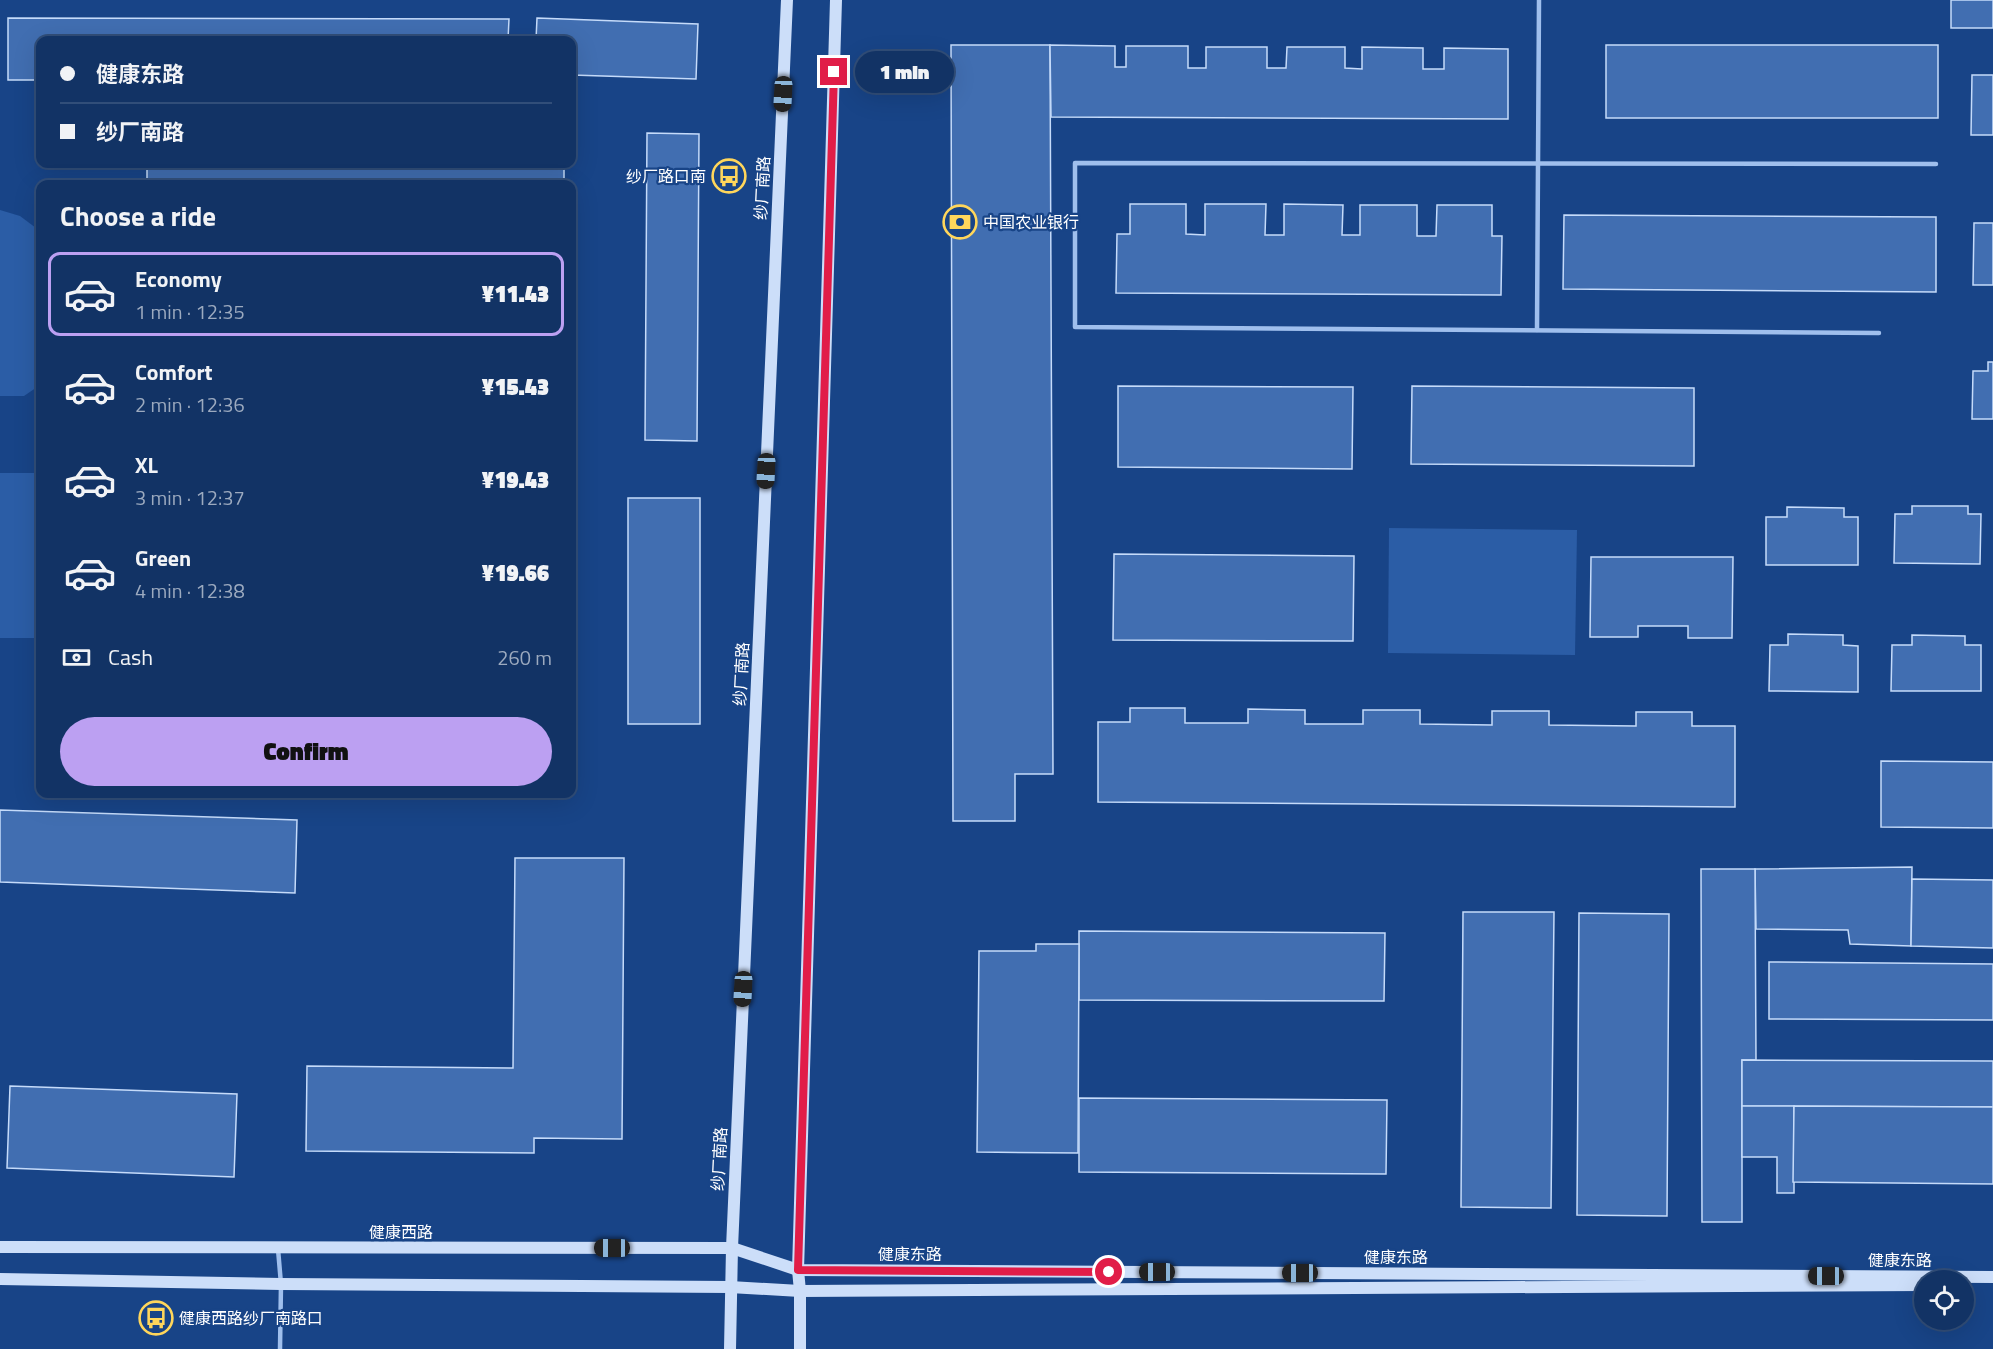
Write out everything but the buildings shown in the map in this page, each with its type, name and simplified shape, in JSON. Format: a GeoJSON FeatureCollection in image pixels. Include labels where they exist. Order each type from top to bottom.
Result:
{"type":"FeatureCollection","features":[{"type":"Feature","properties":{"kind":"street","name":"纱厂南路"},"geometry":{"type":"LineString","coordinates":[[730,1349],[730,1287],[787,0]]}},
{"type":"Feature","properties":{"kind":"street"},"geometry":{"type":"LineString","coordinates":[[800,1349],[798,1270],[836,0]]}},
{"type":"Feature","properties":{"kind":"street","name":"健康西路"},"geometry":{"type":"LineString","coordinates":[[0,1247],[732,1248],[798,1270]]}},
{"type":"Feature","properties":{"kind":"street","name":"健康东路"},"geometry":{"type":"LineString","coordinates":[[798,1270],[1993,1277]]}},
{"type":"Feature","properties":{"kind":"street"},"geometry":{"type":"LineString","coordinates":[[0,1279],[281,1284],[730,1287],[800,1291]]}},
{"type":"Feature","properties":{"kind":"street","name":"健康东路"},"geometry":{"type":"LineString","coordinates":[[800,1291],[1914,1285]]}},
{"type":"Feature","properties":{"kind":"street"},"geometry":{"type":"LineString","coordinates":[[1974,1285],[1993,1285]]}},
{"type":"Feature","properties":{"kind":"lane"},"geometry":{"type":"LineString","coordinates":[[1537,330],[1539,0]]}},
{"type":"Feature","properties":{"kind":"lane"},"geometry":{"type":"LineString","coordinates":[[1879,333],[1075,327],[1075,163],[1936,164]]}},
{"type":"Feature","properties":{"kind":"lane"},"geometry":{"type":"LineString","coordinates":[[278,1249],[281,1284],[280,1349]]}},
{"type":"Feature","properties":{"kind":"shaded area"},"geometry":{"type":"Polygon","coordinates":[[[0,210],[20,216],[36,228],[36,388],[24,396],[0,396],[0,210]]]}},
{"type":"Feature","properties":{"kind":"shaded area"},"geometry":{"type":"Polygon","coordinates":[[[0,473],[36,473],[36,638],[0,638],[0,473]]]}},
{"type":"Feature","properties":{"kind":"shaded area"},"geometry":{"type":"Polygon","coordinates":[[[1389,528],[1577,530],[1575,655],[1388,653],[1389,528]]]}},
{"type":"Feature","properties":{"kind":"place","name":"纱厂路口南"},"geometry":{"type":"Point","coordinates":[729,176]}},
{"type":"Feature","properties":{"kind":"place","name":"中国农业银行"},"geometry":{"type":"Point","coordinates":[960,222]}},
{"type":"Feature","properties":{"kind":"place","name":"健康西路纱厂南路口"},"geometry":{"type":"Point","coordinates":[156,1318]}},
{"type":"Feature","properties":{"kind":"route"},"geometry":{"type":"LineString","coordinates":[[834,72],[798,1270],[1109,1272]]}}]}
